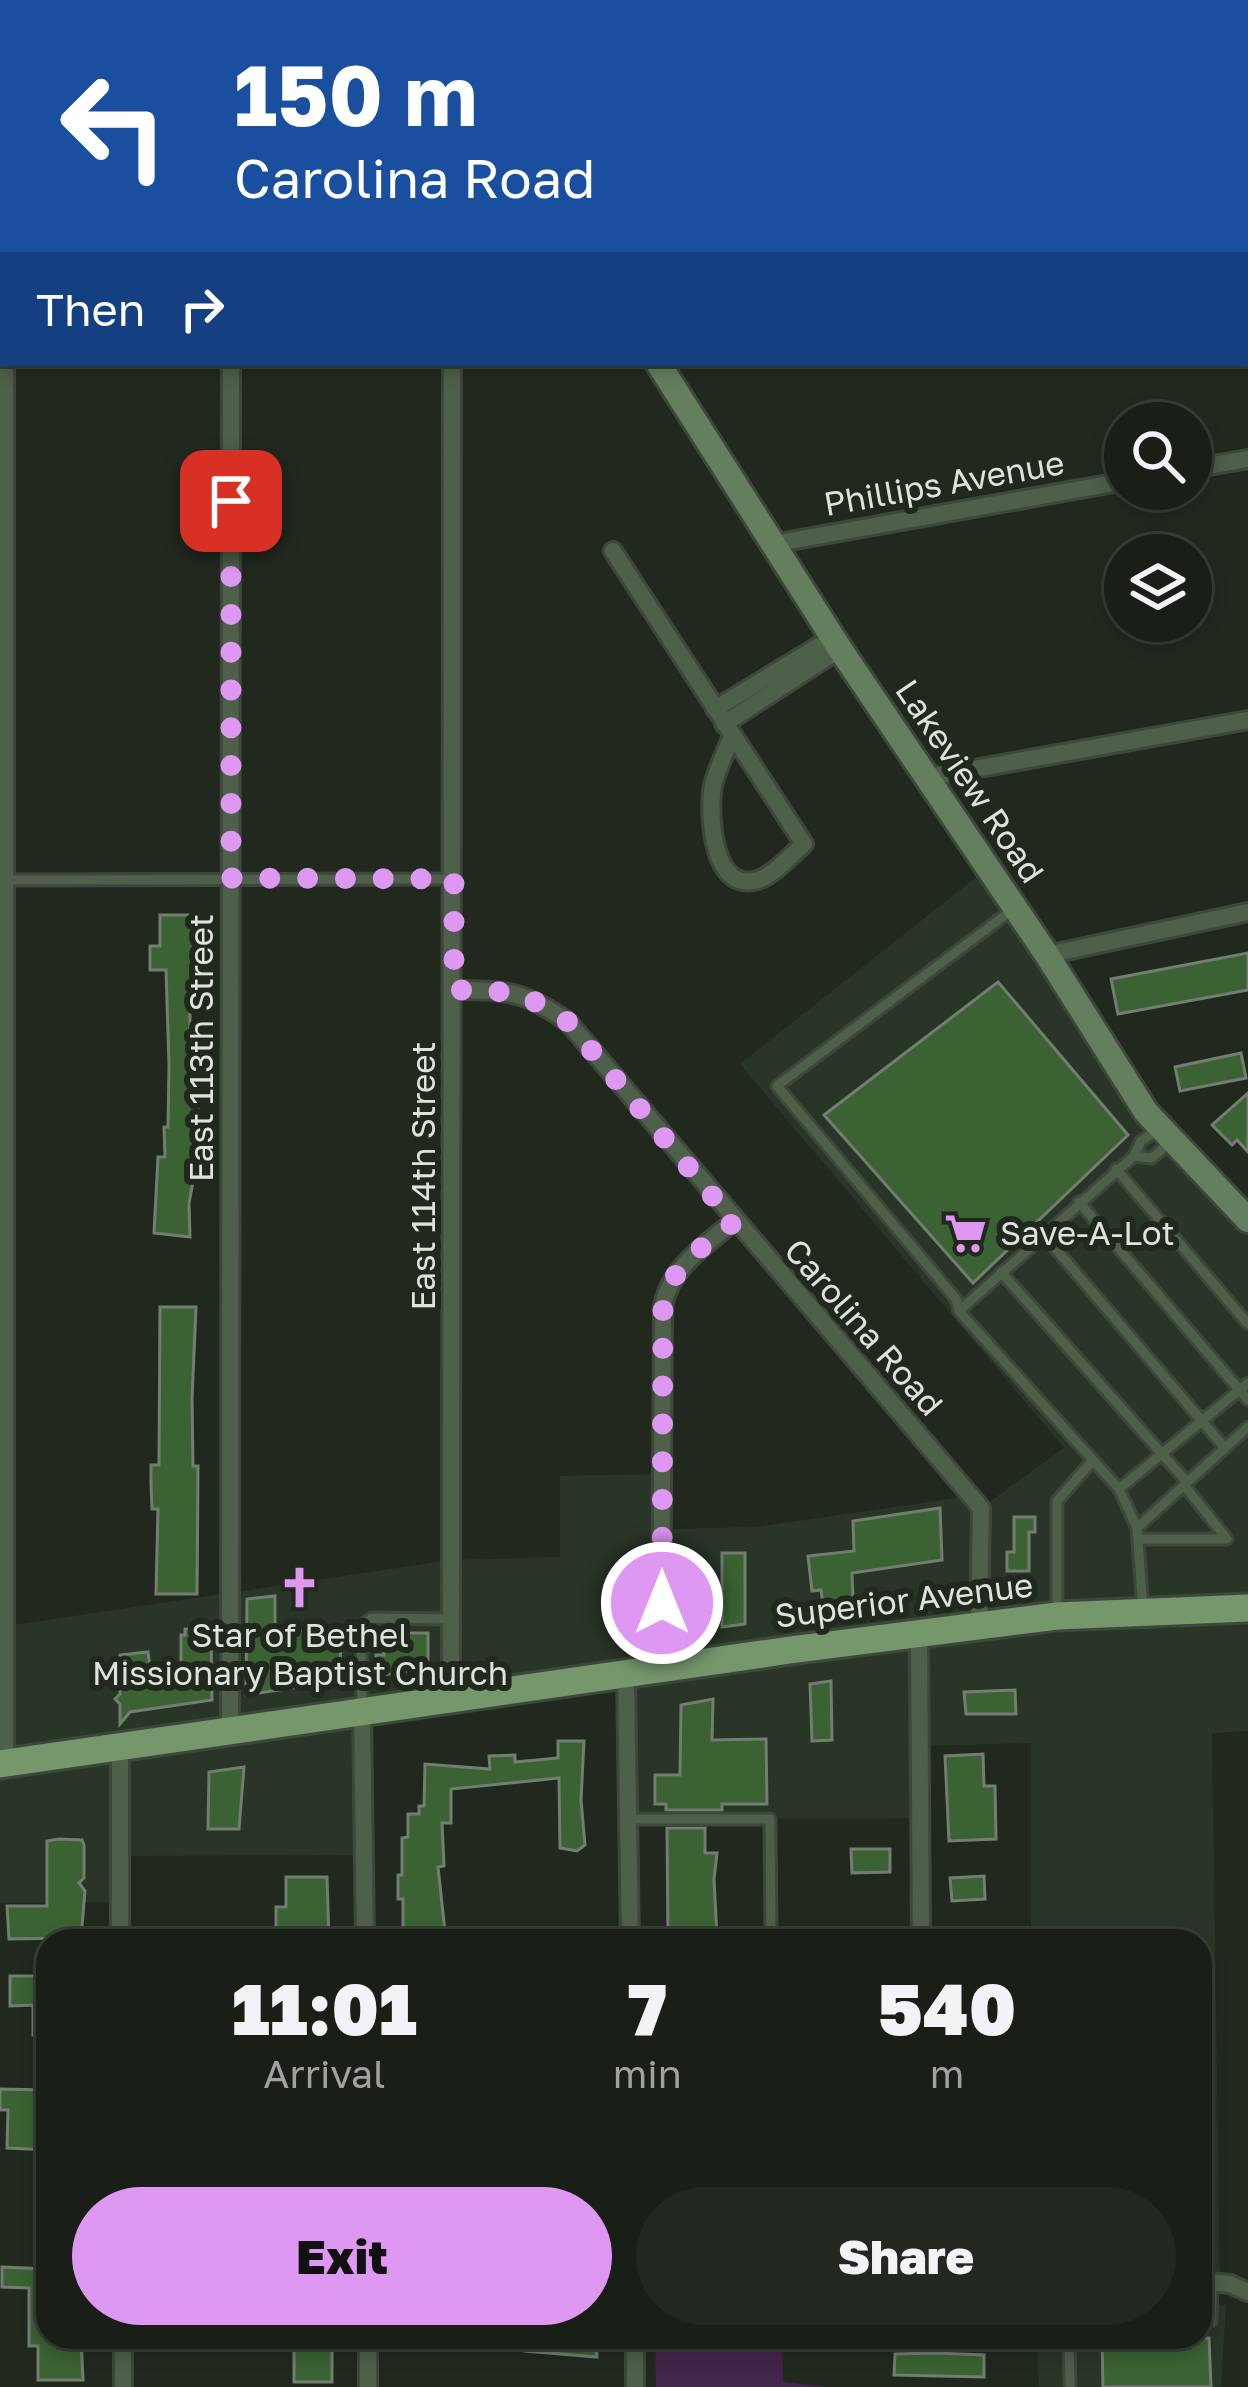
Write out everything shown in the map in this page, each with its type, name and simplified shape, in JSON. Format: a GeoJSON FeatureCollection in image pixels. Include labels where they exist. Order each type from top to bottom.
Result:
{"type":"FeatureCollection","features":[{"type":"Feature","properties":{"kind":"main road","name":"Superior Avenue"},"geometry":{"type":"LineString","coordinates":[[2,1764],[1057,1616],[1248,1608]]}},
{"type":"Feature","properties":{"kind":"street"},"geometry":{"type":"LineString","coordinates":[[2,1764],[5,366]]}},
{"type":"Feature","properties":{"kind":"street","name":"East 113th Street"},"geometry":{"type":"LineString","coordinates":[[230,1732],[231,366]]}},
{"type":"Feature","properties":{"kind":"street","name":"East 114th Street"},"geometry":{"type":"LineString","coordinates":[[451,1700],[452,366]]}},
{"type":"Feature","properties":{"kind":"street","name":"Lakeview Road"},"geometry":{"type":"LineString","coordinates":[[660,366],[836,643],[1016,908],[1146,1112],[1248,1220]]}},
{"type":"Feature","properties":{"kind":"street"},"geometry":{"type":"LineString","coordinates":[[1212,466],[1248,459]]}},
{"type":"Feature","properties":{"kind":"street","name":"Phillips Avenue"},"geometry":{"type":"LineString","coordinates":[[773,544],[1104,485]]}},
{"type":"Feature","properties":{"kind":"street"},"geometry":{"type":"LineString","coordinates":[[614,551],[724,723],[804,844],[763,879],[747,881],[725,869],[715,849],[712,787],[724,723],[836,643]]}},
{"type":"Feature","properties":{"kind":"street"},"geometry":{"type":"LineString","coordinates":[[929,777],[1248,720]]}},
{"type":"Feature","properties":{"kind":"street"},"geometry":{"type":"LineString","coordinates":[[1047,955],[1248,913]]}},
{"type":"Feature","properties":{"kind":"street","name":"Carolina Road"},"geometry":{"type":"LineString","coordinates":[[454,990],[508,990],[537,999],[568,1022],[981,1508],[979,1627]]}},
{"type":"Feature","properties":{"kind":"street"},"geometry":{"type":"LineString","coordinates":[[662,1671],[663,1305],[670,1280],[681,1266],[734,1222]]}},
{"type":"Feature","properties":{"kind":"street"},"geometry":{"type":"LineString","coordinates":[[919,1636],[921,1929]]}},
{"type":"Feature","properties":{"kind":"street"},"geometry":{"type":"LineString","coordinates":[[626,1676],[630,1929]]}},
{"type":"Feature","properties":{"kind":"street"},"geometry":{"type":"LineString","coordinates":[[362,1714],[364,1929]]}},
{"type":"Feature","properties":{"kind":"street"},"geometry":{"type":"LineString","coordinates":[[120,1748],[121,1929]]}},
{"type":"Feature","properties":{"kind":"street"},"geometry":{"type":"LineString","coordinates":[[1212,2282],[1248,2292]]}},
{"type":"Feature","properties":{"kind":"street"},"geometry":{"type":"LineString","coordinates":[[123,2349],[123,2387]]}},
{"type":"Feature","properties":{"kind":"street"},"geometry":{"type":"LineString","coordinates":[[368,2349],[368,2387]]}},
{"type":"Feature","properties":{"kind":"street"},"geometry":{"type":"LineString","coordinates":[[634,2349],[635,2387]]}},
{"type":"Feature","properties":{"kind":"lane"},"geometry":{"type":"LineString","coordinates":[[5,868],[231,878],[454,879]]}},
{"type":"Feature","properties":{"kind":"lane"},"geometry":{"type":"LineString","coordinates":[[1016,908],[777,1086],[956,1299],[958,1311],[1119,1489],[1138,1533],[1143,1610]]}},
{"type":"Feature","properties":{"kind":"lane"},"geometry":{"type":"LineString","coordinates":[[958,1311],[1133,1156],[1141,1141],[1167,1134]]}},
{"type":"Feature","properties":{"kind":"lane"},"geometry":{"type":"LineString","coordinates":[[1133,1156],[1153,1158],[1167,1134]]}},
{"type":"Feature","properties":{"kind":"lane"},"geometry":{"type":"LineString","coordinates":[[1116,1169],[1248,1324]]}},
{"type":"Feature","properties":{"kind":"lane"},"geometry":{"type":"LineString","coordinates":[[1079,1202],[1244,1387],[1248,1400]]}},
{"type":"Feature","properties":{"kind":"lane"},"geometry":{"type":"LineString","coordinates":[[1043,1234],[1225,1448]]}},
{"type":"Feature","properties":{"kind":"lane"},"geometry":{"type":"LineString","coordinates":[[1001,1272],[1164,1454],[1227,1539],[1138,1533]]}},
{"type":"Feature","properties":{"kind":"lane"},"geometry":{"type":"LineString","coordinates":[[1119,1489],[1244,1387]]}},
{"type":"Feature","properties":{"kind":"lane"},"geometry":{"type":"LineString","coordinates":[[1138,1533],[1246,1433]]}},
{"type":"Feature","properties":{"kind":"lane"},"geometry":{"type":"LineString","coordinates":[[1057,1616],[1058,1501],[1093,1460]]}},
{"type":"Feature","properties":{"kind":"lane"},"geometry":{"type":"LineString","coordinates":[[362,1714],[361,1627],[370,1618],[451,1619]]}},
{"type":"Feature","properties":{"kind":"lane"},"geometry":{"type":"LineString","coordinates":[[629,1820],[770,1819],[771,1929]]}},
{"type":"Feature","properties":{"kind":"lane"},"geometry":{"type":"LineString","coordinates":[[1069,2349],[1070,2387]]}},
{"type":"Feature","properties":{"kind":"shaded area"},"geometry":{"type":"Polygon","coordinates":[[[989,867],[1146,1112],[1248,1220],[1248,1731],[1212,1733],[1220,2282],[1212,2282],[1212,1929],[1031,1929],[1031,1743],[920,1746],[920,1818],[629,1819],[626,1676],[363,1714],[364,1855],[121,1856],[120,1902],[0,1903],[0,1627],[451,1560],[560,1557],[560,1476],[661,1474],[662,1529],[756,1527],[970,1496],[981,1508],[1064,1448],[740,1064],[989,867]]]}},
{"type":"Feature","properties":{"kind":"shaded area"},"geometry":{"type":"Polygon","coordinates":[[[1212,2304],[1226,2305],[1221,2387],[1039,2387],[1037,2349],[1212,2349],[1212,2304]]]}},
{"type":"Feature","properties":{"kind":"shaded area"},"geometry":{"type":"Polygon","coordinates":[[[655,2349],[782,2349],[783,2382],[826,2387],[656,2387],[655,2349]]]}},
{"type":"Feature","properties":{"kind":"building"},"geometry":{"type":"Polygon","coordinates":[[[160,915],[197,915],[199,971],[197,997],[190,997],[190,1037],[192,1066],[198,1066],[198,1182],[193,1182],[189,1203],[190,1237],[154,1233],[158,1157],[165,1157],[164,1127],[168,1127],[166,970],[150,970],[150,946],[160,946],[160,915]]]}},
{"type":"Feature","properties":{"kind":"building"},"geometry":{"type":"Polygon","coordinates":[[[1248,953],[1248,990],[1118,1014],[1111,979],[1248,953]]]}},
{"type":"Feature","properties":{"kind":"building"},"geometry":{"type":"Polygon","coordinates":[[[998,982],[1128,1135],[973,1283],[824,1115],[998,982]]]}},
{"type":"Feature","properties":{"kind":"building"},"geometry":{"type":"Polygon","coordinates":[[[1241,1053],[1246,1078],[1180,1091],[1175,1067],[1241,1053]]]}},
{"type":"Feature","properties":{"kind":"building"},"geometry":{"type":"Polygon","coordinates":[[[1248,1093],[1248,1152],[1237,1140],[1232,1145],[1212,1125],[1248,1093]]]}},
{"type":"Feature","properties":{"kind":"building"},"geometry":{"type":"Polygon","coordinates":[[[160,1307],[196,1307],[192,1399],[193,1466],[198,1466],[197,1594],[156,1594],[158,1509],[152,1509],[151,1465],[159,1465],[160,1307]]]}},
{"type":"Feature","properties":{"kind":"building"},"geometry":{"type":"Polygon","coordinates":[[[940,1508],[942,1560],[852,1573],[853,1600],[823,1604],[821,1590],[812,1591],[808,1556],[854,1551],[853,1521],[940,1508]]]}},
{"type":"Feature","properties":{"kind":"building"},"geometry":{"type":"Polygon","coordinates":[[[1014,1517],[1035,1517],[1035,1532],[1029,1532],[1029,1571],[1007,1571],[1007,1552],[1014,1552],[1014,1517]]]}},
{"type":"Feature","properties":{"kind":"building"},"geometry":{"type":"Polygon","coordinates":[[[722,1553],[745,1553],[745,1624],[722,1627],[722,1553]]]}},
{"type":"Feature","properties":{"kind":"building"},"geometry":{"type":"Polygon","coordinates":[[[275,1596],[275,1630],[341,1631],[340,1681],[246,1695],[247,1599],[275,1596]]]}},
{"type":"Feature","properties":{"kind":"building"},"geometry":{"type":"Polygon","coordinates":[[[185,1629],[207,1629],[211,1635],[212,1700],[130,1712],[120,1724],[120,1704],[115,1699],[120,1694],[120,1679],[114,1674],[120,1668],[120,1655],[148,1652],[150,1668],[181,1668],[185,1629]]]}},
{"type":"Feature","properties":{"kind":"building"},"geometry":{"type":"Polygon","coordinates":[[[398,1633],[428,1633],[428,1668],[376,1676],[376,1655],[384,1655],[384,1638],[398,1638],[398,1633]]]}},
{"type":"Feature","properties":{"kind":"building"},"geometry":{"type":"Polygon","coordinates":[[[831,1681],[832,1740],[812,1741],[810,1684],[831,1681]]]}},
{"type":"Feature","properties":{"kind":"building"},"geometry":{"type":"Polygon","coordinates":[[[1015,1690],[1016,1714],[966,1714],[964,1692],[1015,1690]]]}},
{"type":"Feature","properties":{"kind":"building"},"geometry":{"type":"Polygon","coordinates":[[[713,1699],[712,1740],[766,1739],[767,1804],[666,1810],[666,1804],[655,1804],[655,1775],[680,1775],[681,1705],[713,1699]]]}},
{"type":"Feature","properties":{"kind":"building"},"geometry":{"type":"Polygon","coordinates":[[[558,1741],[584,1741],[585,1845],[577,1851],[560,1848],[559,1778],[451,1789],[451,1823],[442,1823],[444,1866],[438,1867],[445,1929],[403,1929],[403,1899],[398,1899],[402,1838],[408,1837],[408,1814],[419,1814],[419,1806],[424,1806],[425,1764],[490,1769],[489,1756],[515,1755],[515,1762],[558,1758],[558,1741]]]}},
{"type":"Feature","properties":{"kind":"building"},"geometry":{"type":"Polygon","coordinates":[[[983,1754],[984,1786],[995,1786],[996,1839],[949,1841],[945,1756],[983,1754]]]}},
{"type":"Feature","properties":{"kind":"building"},"geometry":{"type":"Polygon","coordinates":[[[244,1767],[239,1829],[208,1829],[209,1772],[244,1767]]]}},
{"type":"Feature","properties":{"kind":"building"},"geometry":{"type":"Polygon","coordinates":[[[667,1828],[705,1828],[705,1853],[717,1853],[717,1929],[668,1929],[667,1828]]]}},
{"type":"Feature","properties":{"kind":"building"},"geometry":{"type":"Polygon","coordinates":[[[82,1840],[84,1845],[84,1878],[79,1883],[85,1891],[82,1929],[36,1929],[36,1939],[9,1939],[7,1906],[47,1906],[47,1841],[82,1840]]]}},
{"type":"Feature","properties":{"kind":"building"},"geometry":{"type":"Polygon","coordinates":[[[851,1849],[890,1849],[890,1872],[852,1873],[851,1849]]]}},
{"type":"Feature","properties":{"kind":"building"},"geometry":{"type":"Polygon","coordinates":[[[984,1876],[985,1899],[952,1901],[950,1878],[984,1876]]]}},
{"type":"Feature","properties":{"kind":"building"},"geometry":{"type":"Polygon","coordinates":[[[286,1877],[327,1877],[329,1929],[276,1929],[276,1907],[286,1907],[286,1877]]]}},
{"type":"Feature","properties":{"kind":"building"},"geometry":{"type":"Polygon","coordinates":[[[10,1976],[36,1976],[36,2035],[33,2005],[10,2006],[10,1976]]]}},
{"type":"Feature","properties":{"kind":"building"},"geometry":{"type":"Polygon","coordinates":[[[0,2089],[36,2090],[36,2149],[7,2148],[8,2110],[0,2110],[0,2089]]]}},
{"type":"Feature","properties":{"kind":"building"},"geometry":{"type":"Polygon","coordinates":[[[2,2267],[36,2268],[36,2346],[29,2346],[29,2288],[2,2287],[2,2267]]]}},
{"type":"Feature","properties":{"kind":"building"},"geometry":{"type":"Polygon","coordinates":[[[38,2349],[82,2349],[83,2380],[38,2380],[38,2349]]]}},
{"type":"Feature","properties":{"kind":"building"},"geometry":{"type":"Polygon","coordinates":[[[294,2349],[332,2349],[332,2382],[294,2382],[294,2349]]]}},
{"type":"Feature","properties":{"kind":"building"},"geometry":{"type":"Polygon","coordinates":[[[597,2349],[597,2357],[525,2351],[597,2349]]]}},
{"type":"Feature","properties":{"kind":"building"},"geometry":{"type":"Polygon","coordinates":[[[1102,2349],[1209,2349],[1211,2387],[1103,2387],[1102,2349]]]}},
{"type":"Feature","properties":{"kind":"building"},"geometry":{"type":"Polygon","coordinates":[[[895,2354],[984,2355],[984,2377],[894,2375],[895,2354]]]}},
{"type":"Feature","properties":{"kind":"place","name":"Save-A-Lot"},"geometry":{"type":"Point","coordinates":[966,1233]}},
{"type":"Feature","properties":{"kind":"place","name":"Star of Bethel Missionary Baptist Church"},"geometry":{"type":"Point","coordinates":[300,1587]}},
{"type":"Feature","properties":{"kind":"route"},"geometry":{"type":"LineString","coordinates":[[231,501],[231,878],[454,879],[454,990],[508,990],[537,999],[568,1022],[734,1222],[681,1266],[670,1280],[663,1305],[662,1603]]}}]}
